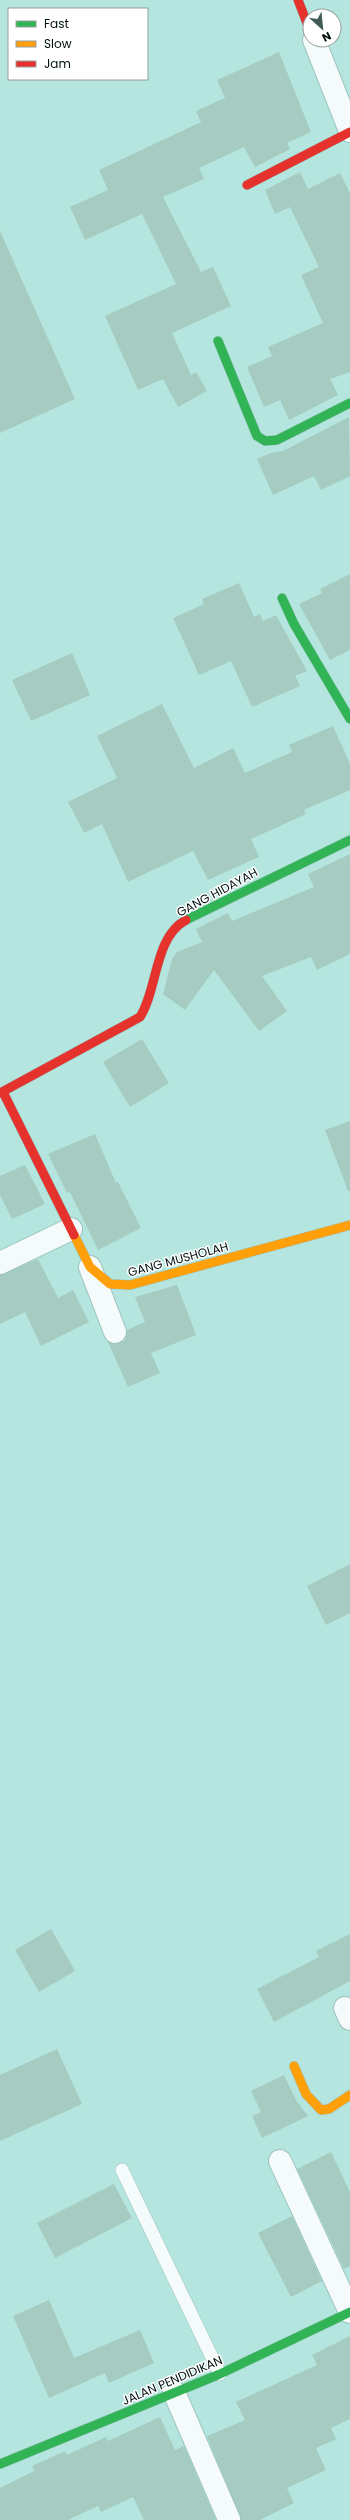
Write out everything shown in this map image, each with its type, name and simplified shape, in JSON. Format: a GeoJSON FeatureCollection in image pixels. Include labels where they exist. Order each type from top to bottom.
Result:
{"type":"FeatureCollection","features":[{"type":"Feature","properties":{"kind":"street"},"geometry":{"type":"LineString","coordinates":[[247,185],[350,132],[317,48]]}},
{"type":"Feature","properties":{"kind":"street"},"geometry":{"type":"LineString","coordinates":[[218,341],[257,436],[265,441],[277,440],[350,403]]}},
{"type":"Feature","properties":{"kind":"street"},"geometry":{"type":"LineString","coordinates":[[282,598],[305,643],[350,719]]}},
{"type":"Feature","properties":{"kind":"street","name":"GANG HIDAYAH"},"geometry":{"type":"LineString","coordinates":[[2,1092],[140,1017],[147,1006],[162,949],[181,923],[211,906],[350,840]]}},
{"type":"Feature","properties":{"kind":"street","name":"GANG MUSHOLAH"},"geometry":{"type":"LineString","coordinates":[[2,1092],[90,1267],[110,1284],[130,1285],[350,1225]]}},
{"type":"Feature","properties":{"kind":"street"},"geometry":{"type":"LineString","coordinates":[[0,1263],[71,1229]]}},
{"type":"Feature","properties":{"kind":"street"},"geometry":{"type":"LineString","coordinates":[[90,1267],[115,1332]]}},
{"type":"Feature","properties":{"kind":"street"},"geometry":{"type":"LineString","coordinates":[[294,2066],[311,2103],[318,2109],[326,2110],[350,2095]]}},
{"type":"Feature","properties":{"kind":"street"},"geometry":{"type":"LineString","coordinates":[[280,2161],[350,2312]]}},
{"type":"Feature","properties":{"kind":"street","name":"JALAN PENDIDIKAN"},"geometry":{"type":"LineString","coordinates":[[0,2464],[220,2374],[350,2312]]}},
{"type":"Feature","properties":{"kind":"street"},"geometry":{"type":"LineString","coordinates":[[174,2392],[229,2519]]}},
{"type":"Feature","properties":{"kind":"lane"},"geometry":{"type":"LineString","coordinates":[[122,2170],[220,2374]]}},
{"type":"Feature","properties":{"kind":"building"},"geometry":{"type":"Polygon","coordinates":[[[279,52],[311,132],[287,143],[290,149],[255,167],[244,147],[199,168],[204,179],[163,197],[201,272],[213,267],[231,306],[172,333],[191,375],[196,372],[207,391],[178,407],[163,379],[138,390],[105,316],[176,284],[142,214],[85,240],[70,207],[108,190],[99,170],[201,122],[196,111],[225,98],[217,80],[279,52]]]}},
{"type":"Feature","properties":{"kind":"building"},"geometry":{"type":"Polygon","coordinates":[[[300,172],[308,189],[340,173],[350,193],[350,372],[330,379],[338,395],[289,420],[280,400],[264,407],[247,367],[272,356],[268,347],[323,323],[301,275],[319,267],[290,207],[275,214],[265,190],[300,172]]]}},
{"type":"Feature","properties":{"kind":"building"},"geometry":{"type":"Polygon","coordinates":[[[0,231],[75,399],[0,433],[0,231]]]}},
{"type":"Feature","properties":{"kind":"building"},"geometry":{"type":"Polygon","coordinates":[[[349,417],[350,476],[321,490],[314,476],[273,495],[257,459],[271,453],[283,451],[349,417]]]}},
{"type":"Feature","properties":{"kind":"building"},"geometry":{"type":"Polygon","coordinates":[[[350,574],[350,650],[330,660],[299,604],[322,593],[320,589],[350,574]]]}},
{"type":"Feature","properties":{"kind":"building"},"geometry":{"type":"Polygon","coordinates":[[[239,583],[254,617],[260,614],[263,621],[276,615],[307,671],[295,676],[300,686],[252,707],[231,661],[199,675],[173,618],[204,604],[202,599],[239,583]]]}},
{"type":"Feature","properties":{"kind":"building"},"geometry":{"type":"Polygon","coordinates":[[[72,653],[90,695],[31,721],[12,680],[72,653]]]}},
{"type":"Feature","properties":{"kind":"building"},"geometry":{"type":"Polygon","coordinates":[[[162,704],[194,768],[233,748],[245,773],[292,752],[289,745],[333,726],[350,764],[350,790],[304,810],[306,814],[251,839],[259,857],[208,880],[193,851],[128,882],[102,824],[84,833],[68,802],[117,778],[97,736],[162,704]]]}},
{"type":"Feature","properties":{"kind":"building"},"geometry":{"type":"Polygon","coordinates":[[[350,854],[350,954],[317,970],[311,957],[262,976],[287,1011],[259,1031],[214,970],[185,1010],[163,994],[172,959],[177,952],[202,942],[196,929],[228,913],[232,921],[314,887],[308,874],[350,854]]]}},
{"type":"Feature","properties":{"kind":"building"},"geometry":{"type":"Polygon","coordinates":[[[142,1039],[169,1083],[130,1107],[103,1062],[142,1039]]]}},
{"type":"Feature","properties":{"kind":"building"},"geometry":{"type":"Polygon","coordinates":[[[350,1121],[350,1191],[348,1191],[325,1130],[350,1121]]]}},
{"type":"Feature","properties":{"kind":"building"},"geometry":{"type":"Polygon","coordinates":[[[95,1134],[116,1183],[118,1182],[141,1228],[98,1250],[70,1192],[67,1193],[48,1154],[95,1134]]]}},
{"type":"Feature","properties":{"kind":"building"},"geometry":{"type":"Polygon","coordinates":[[[25,1165],[45,1204],[12,1219],[0,1195],[0,1176],[25,1165]]]}},
{"type":"Feature","properties":{"kind":"building"},"geometry":{"type":"Polygon","coordinates":[[[38,1259],[58,1298],[73,1290],[89,1322],[41,1346],[25,1312],[0,1324],[0,1275],[38,1259]]]}},
{"type":"Feature","properties":{"kind":"building"},"geometry":{"type":"Polygon","coordinates":[[[177,1285],[196,1335],[151,1353],[160,1373],[128,1387],[108,1342],[120,1343],[125,1340],[127,1330],[145,1322],[135,1297],[177,1285]]]}},
{"type":"Feature","properties":{"kind":"building"},"geometry":{"type":"Polygon","coordinates":[[[350,1564],[350,1613],[326,1625],[307,1586],[350,1564]]]}},
{"type":"Feature","properties":{"kind":"building"},"geometry":{"type":"Polygon","coordinates":[[[51,1929],[75,1971],[39,1992],[15,1950],[51,1929]]]}},
{"type":"Feature","properties":{"kind":"building"},"geometry":{"type":"Polygon","coordinates":[[[350,1934],[350,1981],[274,2022],[257,1989],[319,1957],[316,1951],[350,1934]]]}},
{"type":"Feature","properties":{"kind":"building"},"geometry":{"type":"Polygon","coordinates":[[[57,2049],[82,2104],[0,2141],[0,2075],[57,2049]]]}},
{"type":"Feature","properties":{"kind":"building"},"geometry":{"type":"Polygon","coordinates":[[[284,2075],[296,2100],[308,2116],[262,2138],[252,2116],[261,2112],[251,2091],[284,2075]]]}},
{"type":"Feature","properties":{"kind":"building"},"geometry":{"type":"Polygon","coordinates":[[[331,2152],[350,2192],[350,2266],[344,2269],[297,2169],[331,2152]]]}},
{"type":"Feature","properties":{"kind":"building"},"geometry":{"type":"Polygon","coordinates":[[[114,2184],[132,2218],[55,2258],[37,2223],[114,2184]]]}},
{"type":"Feature","properties":{"kind":"building"},"geometry":{"type":"Polygon","coordinates":[[[292,2216],[322,2281],[291,2297],[258,2233],[292,2216]]]}},
{"type":"Feature","properties":{"kind":"building"},"geometry":{"type":"Polygon","coordinates":[[[49,2300],[74,2358],[140,2330],[154,2363],[109,2383],[105,2373],[49,2398],[13,2316],[49,2300]]]}},
{"type":"Feature","properties":{"kind":"building"},"geometry":{"type":"Polygon","coordinates":[[[350,2336],[350,2419],[331,2428],[336,2439],[316,2448],[326,2470],[287,2488],[294,2503],[260,2520],[241,2520],[207,2436],[245,2420],[236,2402],[317,2365],[312,2355],[350,2336]]]}},
{"type":"Feature","properties":{"kind":"building"},"geometry":{"type":"Polygon","coordinates":[[[160,2417],[175,2450],[184,2446],[216,2520],[144,2520],[133,2497],[101,2512],[98,2506],[68,2520],[0,2520],[0,2488],[34,2471],[32,2466],[65,2451],[67,2455],[106,2437],[108,2441],[160,2417]]]}},
{"type":"Feature","properties":{"kind":"traffic: fast"},"geometry":{"type":"LineString","coordinates":[[218,341],[257,436],[265,441],[277,440],[350,403]]}},
{"type":"Feature","properties":{"kind":"traffic: fast"},"geometry":{"type":"LineString","coordinates":[[282,598],[294,624],[350,719]]}},
{"type":"Feature","properties":{"kind":"traffic: fast"},"geometry":{"type":"LineString","coordinates":[[186,920],[350,840]]}},
{"type":"Feature","properties":{"kind":"traffic: fast"},"geometry":{"type":"LineString","coordinates":[[0,2464],[220,2374],[350,2312]]}},
{"type":"Feature","properties":{"kind":"traffic: slow"},"geometry":{"type":"LineString","coordinates":[[74,1235],[90,1267],[110,1284],[130,1285],[350,1225]]}},
{"type":"Feature","properties":{"kind":"traffic: slow"},"geometry":{"type":"LineString","coordinates":[[294,2066],[306,2094],[321,2110],[329,2109],[350,2095]]}},
{"type":"Feature","properties":{"kind":"traffic: jam"},"geometry":{"type":"LineString","coordinates":[[298,0],[302,10]]}},
{"type":"Feature","properties":{"kind":"traffic: jam"},"geometry":{"type":"LineString","coordinates":[[247,185],[350,132]]}},
{"type":"Feature","properties":{"kind":"traffic: jam"},"geometry":{"type":"LineString","coordinates":[[0,1093],[140,1017],[146,1005],[162,951],[168,938],[176,928],[186,920]]}},
{"type":"Feature","properties":{"kind":"traffic: jam"},"geometry":{"type":"LineString","coordinates":[[3,1092],[74,1235]]}}]}
